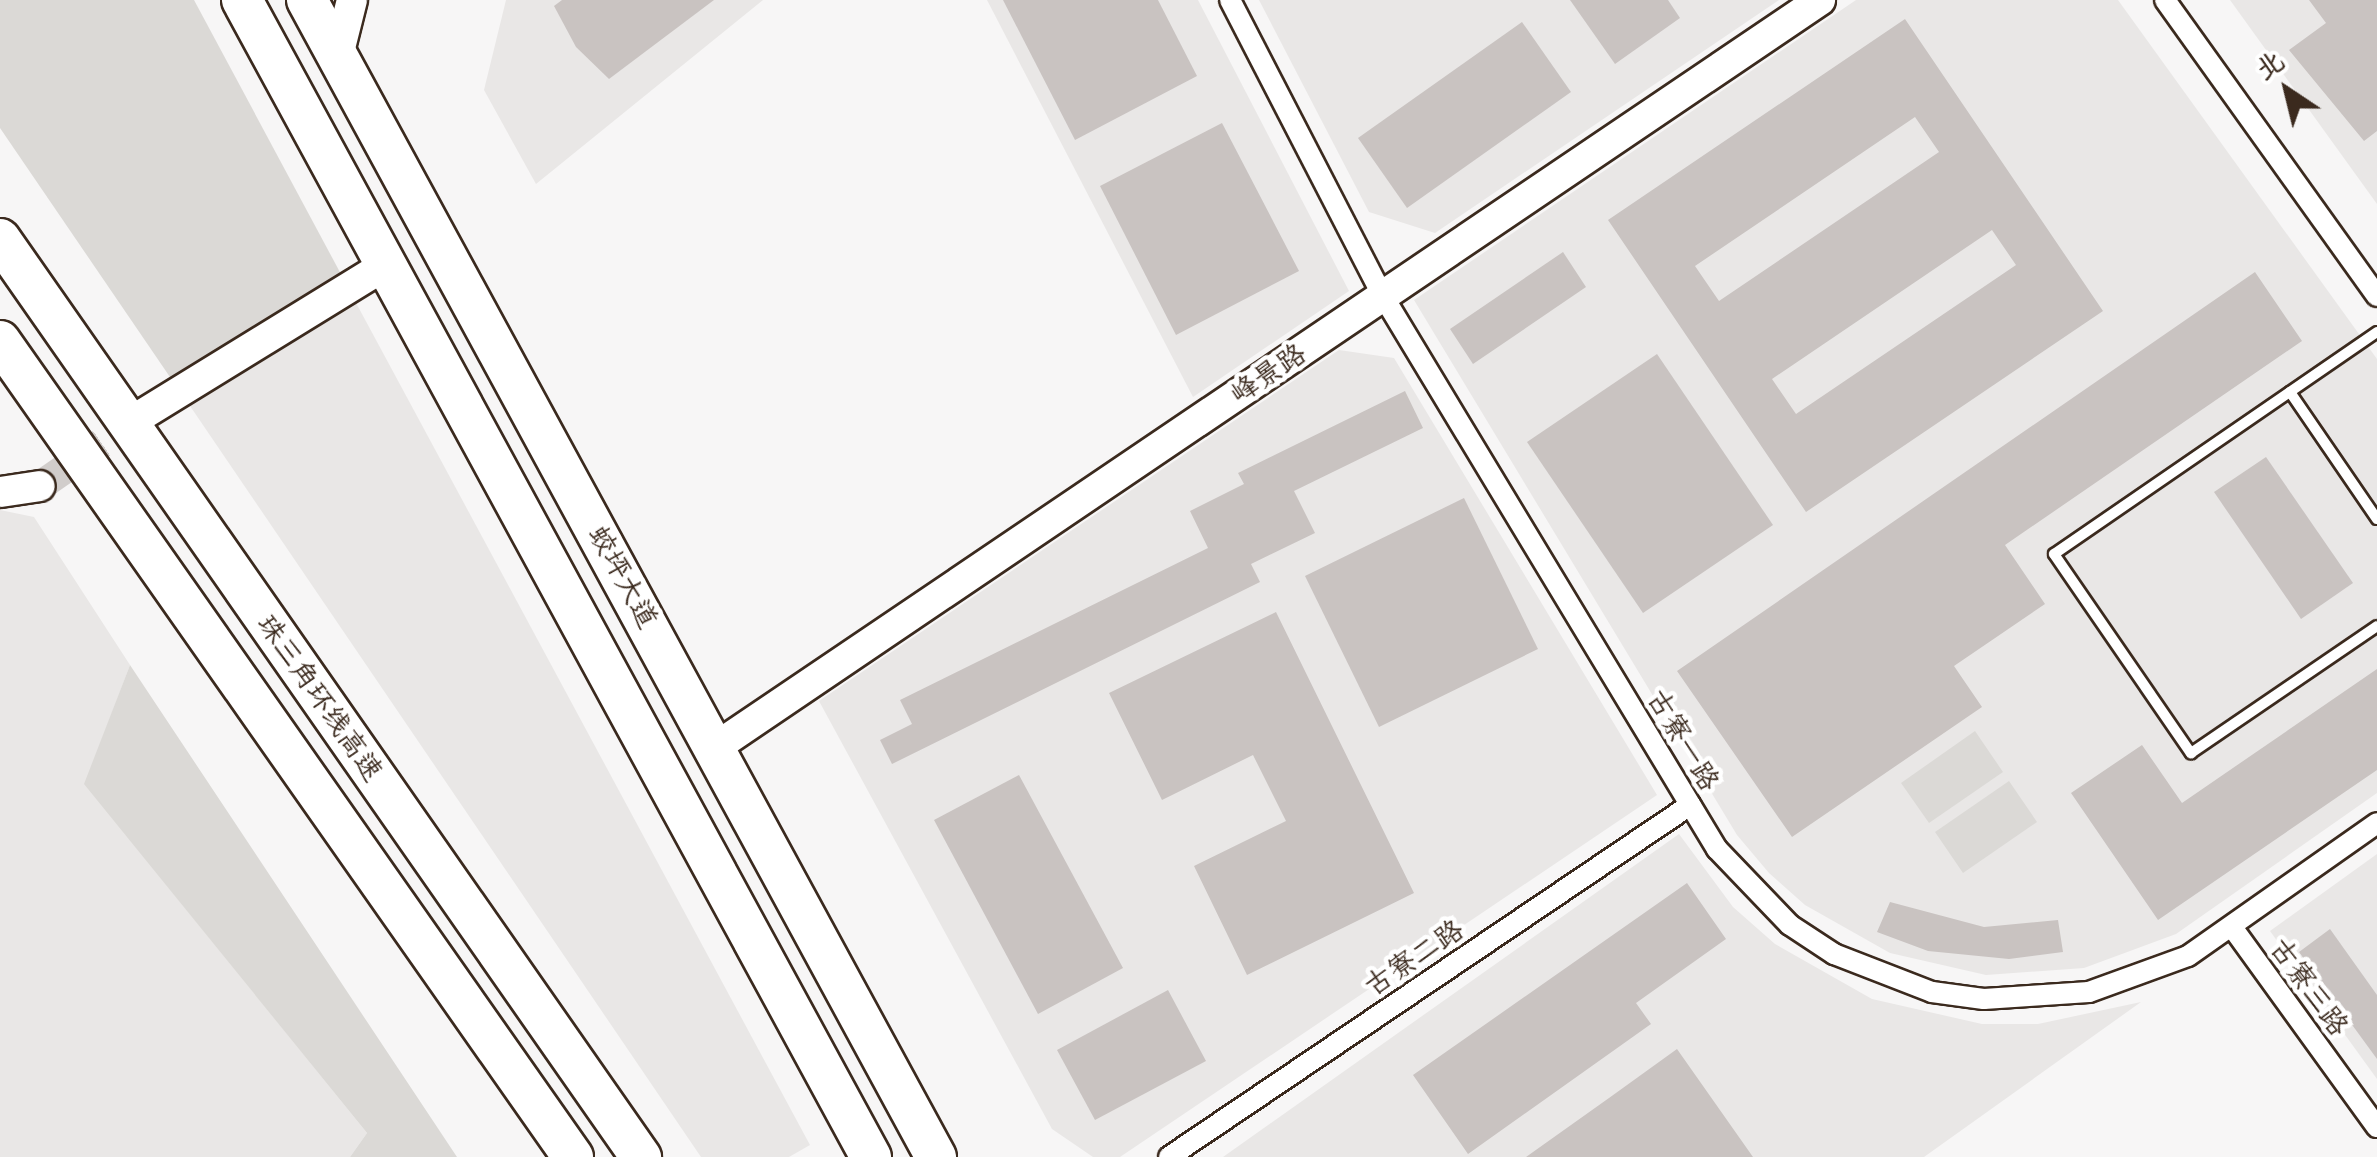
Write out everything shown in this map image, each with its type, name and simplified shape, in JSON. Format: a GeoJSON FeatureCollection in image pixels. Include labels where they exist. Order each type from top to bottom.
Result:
{"type":"FeatureCollection","features":[{"type":"Feature","properties":{"kind":"highway"},"geometry":{"type":"LineString","coordinates":[[242,0],[870,1157]]}},
{"type":"Feature","properties":{"kind":"highway","name":"蛟坪大道"},"geometry":{"type":"LineString","coordinates":[[307,0],[936,1157]]}},
{"type":"Feature","properties":{"kind":"highway","name":"珠三角环线高速"},"geometry":{"type":"LineString","coordinates":[[0,239],[641,1157]]}},
{"type":"Feature","properties":{"kind":"highway","name":"珠三角环线高速"},"geometry":{"type":"LineString","coordinates":[[0,341],[573,1157]]}},
{"type":"Feature","properties":{"kind":"street"},"geometry":{"type":"LineString","coordinates":[[338,56],[352,0]]}},
{"type":"Feature","properties":{"kind":"street","name":"古寮一路"},"geometry":{"type":"LineString","coordinates":[[1230,0],[1383,296],[1717,850],[1790,925],[1881,976],[1932,992],[1984,1000],[2089,992],[2188,956],[2377,824]]}},
{"type":"Feature","properties":{"kind":"street","name":"峰景路"},"geometry":{"type":"LineString","coordinates":[[716,747],[1820,0]]}},
{"type":"Feature","properties":{"kind":"street"},"geometry":{"type":"LineString","coordinates":[[2165,0],[2377,296]]}},
{"type":"Feature","properties":{"kind":"street"},"geometry":{"type":"LineString","coordinates":[[145,413],[386,266]]}},
{"type":"Feature","properties":{"kind":"street"},"geometry":{"type":"LineString","coordinates":[[0,492],[40,486]]}},
{"type":"Feature","properties":{"kind":"street","name":"古寮二路"},"geometry":{"type":"LineString","coordinates":[[1169,1157],[1690,805]]}},
{"type":"Feature","properties":{"kind":"street","name":"古寮三路"},"geometry":{"type":"LineString","coordinates":[[2232,927],[2377,1127]]}},
{"type":"Feature","properties":{"kind":"lane"},"geometry":{"type":"LineString","coordinates":[[2377,332],[2054,554],[2191,753],[2377,626]]}},
{"type":"Feature","properties":{"kind":"lane"},"geometry":{"type":"LineString","coordinates":[[2290,392],[2377,519]]}},
{"type":"Feature","properties":{"kind":"shaded area"},"geometry":{"type":"Polygon","coordinates":[[[0,0],[194,0],[342,276],[172,380],[0,128],[0,0]]]}},
{"type":"Feature","properties":{"kind":"shaded area"},"geometry":{"type":"Polygon","coordinates":[[[506,0],[763,0],[536,184],[484,90],[506,0]]]}},
{"type":"Feature","properties":{"kind":"shaded area"},"geometry":{"type":"Polygon","coordinates":[[[987,0],[1198,0],[1349,291],[1193,397],[987,0]]]}},
{"type":"Feature","properties":{"kind":"shaded area"},"geometry":{"type":"Polygon","coordinates":[[[1259,0],[1779,0],[1435,233],[1369,212],[1259,0]]]}},
{"type":"Feature","properties":{"kind":"shaded area"},"geometry":{"type":"Polygon","coordinates":[[[1856,0],[2118,0],[2377,359],[2377,793],[2176,934],[2084,968],[1986,975],[1890,953],[1805,905],[1769,873],[1737,835],[1414,300],[1856,0]]]}},
{"type":"Feature","properties":{"kind":"shaded area"},"geometry":{"type":"Polygon","coordinates":[[[2230,0],[2377,0],[2377,204],[2315,118],[2230,0]]]}},
{"type":"Feature","properties":{"kind":"shaded area"},"geometry":{"type":"Polygon","coordinates":[[[355,301],[810,1145],[789,1157],[701,1157],[188,403],[355,301]]]}},
{"type":"Feature","properties":{"kind":"shaded area"},"geometry":{"type":"Polygon","coordinates":[[[1339,350],[1394,358],[1657,795],[1120,1157],[1093,1157],[1052,1129],[819,701],[1339,350]]]}},
{"type":"Feature","properties":{"kind":"shaded area"},"geometry":{"type":"Polygon","coordinates":[[[0,510],[34,517],[130,665],[85,784],[367,1133],[350,1157],[0,1157],[0,510]]]}},
{"type":"Feature","properties":{"kind":"shaded area"},"geometry":{"type":"Polygon","coordinates":[[[130,665],[457,1157],[350,1157],[367,1133],[84,784],[130,665]]]}},
{"type":"Feature","properties":{"kind":"shaded area"},"geometry":{"type":"Polygon","coordinates":[[[1975,731],[2003,772],[1929,823],[1901,783],[1975,731]]]}},
{"type":"Feature","properties":{"kind":"shaded area"},"geometry":{"type":"Polygon","coordinates":[[[2009,781],[2037,822],[1963,873],[1935,832],[2009,781]]]}},
{"type":"Feature","properties":{"kind":"shaded area"},"geometry":{"type":"Polygon","coordinates":[[[1679,834],[1733,907],[1775,944],[1872,999],[1982,1024],[2038,1024],[2141,1002],[1924,1157],[1223,1157],[1679,834]]]}},
{"type":"Feature","properties":{"kind":"shaded area"},"geometry":{"type":"Polygon","coordinates":[[[2377,854],[2377,1079],[2270,931],[2377,854]]]}},
{"type":"Feature","properties":{"kind":"building"},"geometry":{"type":"Polygon","coordinates":[[[562,0],[714,0],[609,79],[576,47],[554,6],[562,0]]]}},
{"type":"Feature","properties":{"kind":"building"},"geometry":{"type":"Polygon","coordinates":[[[1003,0],[1158,0],[1197,76],[1075,140],[1003,0]]]}},
{"type":"Feature","properties":{"kind":"building"},"geometry":{"type":"Polygon","coordinates":[[[1570,0],[1668,0],[1680,18],[1615,64],[1570,0]]]}},
{"type":"Feature","properties":{"kind":"building"},"geometry":{"type":"Polygon","coordinates":[[[2309,0],[2377,0],[2377,131],[2364,141],[2289,50],[2326,23],[2309,0]]]}},
{"type":"Feature","properties":{"kind":"building"},"geometry":{"type":"Polygon","coordinates":[[[1905,19],[2103,311],[1806,512],[1608,220],[1905,19]],[[1915,117],[1695,266],[1719,301],[1939,152],[1915,117]],[[1992,230],[1772,379],[1796,414],[2016,265],[1992,230]]]}},
{"type":"Feature","properties":{"kind":"building"},"geometry":{"type":"Polygon","coordinates":[[[1522,22],[1571,92],[1407,208],[1358,138],[1522,22]]]}},
{"type":"Feature","properties":{"kind":"building"},"geometry":{"type":"Polygon","coordinates":[[[1222,123],[1299,271],[1176,335],[1100,186],[1222,123]]]}},
{"type":"Feature","properties":{"kind":"building"},"geometry":{"type":"Polygon","coordinates":[[[1563,252],[1586,287],[1473,364],[1450,329],[1563,252]]]}},
{"type":"Feature","properties":{"kind":"building"},"geometry":{"type":"Polygon","coordinates":[[[2255,272],[2302,341],[2005,545],[2045,604],[1954,666],[1982,707],[1792,837],[1677,671],[2255,272]]]}},
{"type":"Feature","properties":{"kind":"building"},"geometry":{"type":"Polygon","coordinates":[[[1657,354],[1773,525],[1643,613],[1527,442],[1657,354]]]}},
{"type":"Feature","properties":{"kind":"building"},"geometry":{"type":"Polygon","coordinates":[[[1405,391],[1423,428],[1294,491],[1315,533],[1251,564],[1260,582],[892,764],[880,740],[912,724],[900,700],[1208,548],[1190,511],[1244,484],[1238,473],[1405,391]]]}},
{"type":"Feature","properties":{"kind":"building"},"geometry":{"type":"Polygon","coordinates":[[[2266,457],[2353,583],[2301,619],[2214,492],[2266,457]]]}},
{"type":"Feature","properties":{"kind":"building"},"geometry":{"type":"Polygon","coordinates":[[[1464,498],[1538,649],[1379,727],[1305,576],[1464,498]]]}},
{"type":"Feature","properties":{"kind":"building"},"geometry":{"type":"Polygon","coordinates":[[[1276,612],[1414,893],[1247,975],[1194,866],[1286,821],[1253,755],[1162,800],[1109,693],[1276,612]]]}},
{"type":"Feature","properties":{"kind":"building"},"geometry":{"type":"Polygon","coordinates":[[[2377,669],[2377,770],[2158,920],[2071,793],[2142,745],[2182,803],[2377,669]]]}},
{"type":"Feature","properties":{"kind":"building"},"geometry":{"type":"Polygon","coordinates":[[[1019,775],[1123,968],[1038,1014],[934,820],[1019,775]]]}},
{"type":"Feature","properties":{"kind":"building"},"geometry":{"type":"Polygon","coordinates":[[[1687,883],[1726,939],[1636,1003],[1651,1024],[1468,1154],[1413,1075],[1687,883]]]}},
{"type":"Feature","properties":{"kind":"building"},"geometry":{"type":"Polygon","coordinates":[[[1890,902],[1984,927],[2058,920],[2063,952],[2009,959],[1928,951],[1877,932],[1890,902]]]}},
{"type":"Feature","properties":{"kind":"building"},"geometry":{"type":"Polygon","coordinates":[[[2330,929],[2377,995],[2377,1059],[2299,952],[2330,929]]]}},
{"type":"Feature","properties":{"kind":"building"},"geometry":{"type":"Polygon","coordinates":[[[1168,990],[1206,1061],[1095,1120],[1057,1050],[1168,990]]]}},
{"type":"Feature","properties":{"kind":"building"},"geometry":{"type":"Polygon","coordinates":[[[1677,1049],[1753,1157],[1526,1157],[1609,1098],[1677,1049]]]}},
{"type":"Feature","properties":{"kind":"tunnel"},"geometry":{"type":"LineString","coordinates":[[40,486],[145,413]]}}]}
